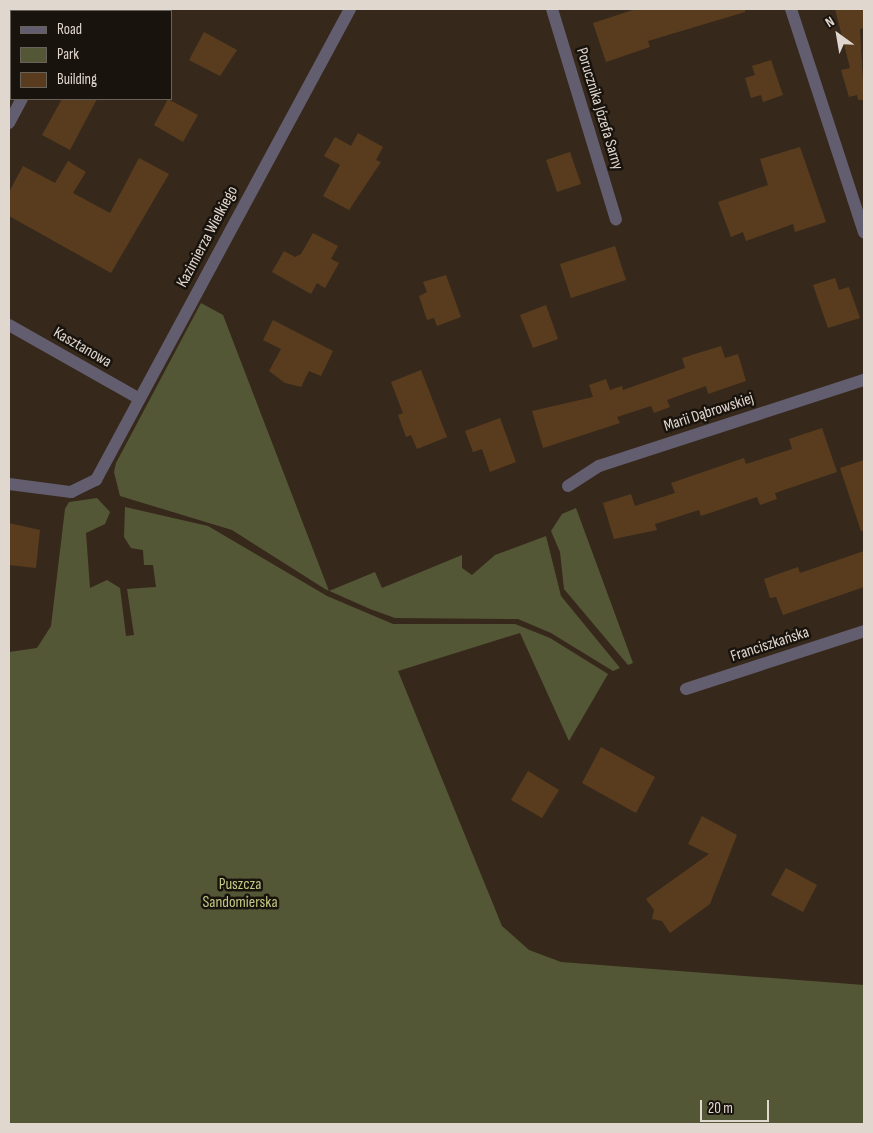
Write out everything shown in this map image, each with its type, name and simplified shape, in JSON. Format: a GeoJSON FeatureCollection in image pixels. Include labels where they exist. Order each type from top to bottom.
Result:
{"type":"FeatureCollection","features":[{"type":"Feature","properties":{"kind":"street","name":"Kazimierza Wielkiego"},"geometry":{"type":"LineString","coordinates":[[9,484],[71,492],[96,480],[350,9]]}},
{"type":"Feature","properties":{"kind":"street","name":"Porucznika Józefa Sarny"},"geometry":{"type":"LineString","coordinates":[[552,9],[616,219]]}},
{"type":"Feature","properties":{"kind":"street"},"geometry":{"type":"LineString","coordinates":[[792,9],[864,232]]}},
{"type":"Feature","properties":{"kind":"street"},"geometry":{"type":"LineString","coordinates":[[9,123],[21,100]]}},
{"type":"Feature","properties":{"kind":"street","name":"Kasztanowa"},"geometry":{"type":"LineString","coordinates":[[9,325],[140,399]]}},
{"type":"Feature","properties":{"kind":"street","name":"Marii Dąbrowskiej"},"geometry":{"type":"LineString","coordinates":[[568,486],[599,466],[864,380]]}},
{"type":"Feature","properties":{"kind":"street","name":"Franciszkańska"},"geometry":{"type":"LineString","coordinates":[[686,689],[864,631]]}},
{"type":"Feature","properties":{"kind":"green space"},"geometry":{"type":"Polygon","coordinates":[[[201,303],[223,315],[329,591],[232,530],[120,496],[114,472],[116,463],[201,303]]]}},
{"type":"Feature","properties":{"kind":"green space","name":"Puszcza Sandomierska"},"geometry":{"type":"Polygon","coordinates":[[[97,498],[110,512],[105,524],[86,533],[90,588],[107,580],[120,588],[126,636],[134,635],[127,589],[156,587],[153,565],[144,565],[143,550],[131,548],[124,537],[125,507],[208,526],[327,596],[393,624],[515,624],[550,638],[608,674],[569,741],[520,633],[398,671],[502,926],[529,950],[561,962],[864,985],[864,1124],[9,1124],[9,652],[37,648],[51,626],[65,509],[69,502],[97,498]]]}},
{"type":"Feature","properties":{"kind":"green space"},"geometry":{"type":"Polygon","coordinates":[[[576,508],[633,663],[628,665],[564,589],[560,552],[551,531],[562,514],[576,508]]]}},
{"type":"Feature","properties":{"kind":"green space"},"geometry":{"type":"Polygon","coordinates":[[[546,536],[561,596],[620,668],[613,671],[551,633],[518,619],[395,618],[329,591],[375,572],[382,588],[462,555],[462,568],[472,575],[495,555],[546,536]]]}},
{"type":"Feature","properties":{"kind":"building"},"geometry":{"type":"Polygon","coordinates":[[[636,9],[745,9],[745,12],[648,41],[650,47],[606,62],[593,23],[636,9]]]}},
{"type":"Feature","properties":{"kind":"building"},"geometry":{"type":"Polygon","coordinates":[[[835,9],[864,9],[864,28],[860,29],[864,100],[858,100],[857,95],[849,97],[841,70],[850,68],[835,9]]]}},
{"type":"Feature","properties":{"kind":"building"},"geometry":{"type":"Polygon","coordinates":[[[204,32],[237,50],[220,76],[189,60],[204,32]]]}},
{"type":"Feature","properties":{"kind":"building"},"geometry":{"type":"Polygon","coordinates":[[[771,60],[783,95],[763,102],[761,95],[751,98],[745,78],[755,75],[752,66],[771,60]]]}},
{"type":"Feature","properties":{"kind":"building"},"geometry":{"type":"Polygon","coordinates":[[[61,100],[96,100],[70,150],[42,135],[61,100]]]}},
{"type":"Feature","properties":{"kind":"building"},"geometry":{"type":"Polygon","coordinates":[[[167,100],[198,115],[183,142],[154,125],[167,100]]]}},
{"type":"Feature","properties":{"kind":"building"},"geometry":{"type":"Polygon","coordinates":[[[358,133],[383,147],[376,160],[381,162],[349,210],[323,196],[340,165],[324,156],[335,137],[351,146],[358,133]]]}},
{"type":"Feature","properties":{"kind":"building"},"geometry":{"type":"Polygon","coordinates":[[[800,147],[826,222],[795,232],[793,224],[746,241],[743,232],[731,237],[718,202],[768,185],[760,159],[800,147]]]}},
{"type":"Feature","properties":{"kind":"building"},"geometry":{"type":"Polygon","coordinates":[[[570,152],[581,184],[557,192],[546,160],[570,152]]]}},
{"type":"Feature","properties":{"kind":"building"},"geometry":{"type":"Polygon","coordinates":[[[139,158],[169,174],[111,273],[9,216],[9,192],[23,166],[55,183],[68,161],[86,172],[73,193],[110,213],[139,158]]]}},
{"type":"Feature","properties":{"kind":"building"},"geometry":{"type":"Polygon","coordinates":[[[313,233],[338,246],[331,259],[339,263],[325,288],[317,283],[311,294],[272,272],[284,251],[295,257],[301,254],[313,233]]]}},
{"type":"Feature","properties":{"kind":"building"},"geometry":{"type":"Polygon","coordinates":[[[615,246],[626,280],[571,298],[560,264],[615,246]]]}},
{"type":"Feature","properties":{"kind":"building"},"geometry":{"type":"Polygon","coordinates":[[[446,275],[461,317],[437,326],[434,318],[427,320],[419,296],[427,292],[423,282],[446,275]]]}},
{"type":"Feature","properties":{"kind":"building"},"geometry":{"type":"Polygon","coordinates":[[[835,278],[839,290],[849,287],[860,318],[828,328],[813,285],[835,278]]]}},
{"type":"Feature","properties":{"kind":"building"},"geometry":{"type":"Polygon","coordinates":[[[546,305],[558,339],[533,348],[520,315],[546,305]]]}},
{"type":"Feature","properties":{"kind":"building"},"geometry":{"type":"Polygon","coordinates":[[[273,320],[333,351],[321,376],[309,371],[301,387],[285,383],[269,371],[281,349],[263,340],[273,320]]]}},
{"type":"Feature","properties":{"kind":"building"},"geometry":{"type":"Polygon","coordinates":[[[721,346],[725,358],[738,354],[746,381],[708,394],[706,386],[667,400],[670,407],[654,413],[651,406],[617,417],[620,423],[543,448],[532,411],[593,397],[589,385],[606,379],[610,390],[622,386],[623,390],[685,368],[682,358],[721,346]]]}},
{"type":"Feature","properties":{"kind":"building"},"geometry":{"type":"Polygon","coordinates":[[[421,370],[447,437],[417,449],[411,435],[406,437],[398,415],[403,413],[391,382],[421,370]]]}},
{"type":"Feature","properties":{"kind":"building"},"geometry":{"type":"Polygon","coordinates":[[[500,418],[516,462],[490,472],[482,449],[473,452],[465,431],[500,418]]]}},
{"type":"Feature","properties":{"kind":"building"},"geometry":{"type":"Polygon","coordinates":[[[822,428],[837,472],[775,493],[777,499],[760,505],[757,497],[701,516],[699,510],[655,524],[657,530],[614,539],[603,503],[631,494],[635,506],[675,493],[671,483],[744,458],[746,464],[792,449],[789,439],[822,428]]]}},
{"type":"Feature","properties":{"kind":"building"},"geometry":{"type":"Polygon","coordinates":[[[864,460],[864,530],[861,531],[840,468],[864,460]]]}},
{"type":"Feature","properties":{"kind":"building"},"geometry":{"type":"Polygon","coordinates":[[[9,523],[40,530],[36,568],[9,565],[9,523]]]}},
{"type":"Feature","properties":{"kind":"building"},"geometry":{"type":"Polygon","coordinates":[[[864,551],[864,587],[783,615],[776,597],[770,598],[764,579],[798,567],[800,573],[864,551]]]}},
{"type":"Feature","properties":{"kind":"building"},"geometry":{"type":"Polygon","coordinates":[[[601,747],[655,777],[636,813],[582,783],[601,747]]]}},
{"type":"Feature","properties":{"kind":"building"},"geometry":{"type":"Polygon","coordinates":[[[528,771],[559,790],[542,818],[511,800],[528,771]]]}},
{"type":"Feature","properties":{"kind":"building"},"geometry":{"type":"Polygon","coordinates":[[[702,816],[737,835],[710,904],[670,933],[662,921],[652,919],[654,910],[646,899],[709,854],[688,844],[702,816]]]}},
{"type":"Feature","properties":{"kind":"building"},"geometry":{"type":"Polygon","coordinates":[[[786,868],[817,885],[803,912],[771,895],[786,868]]]}}]}
